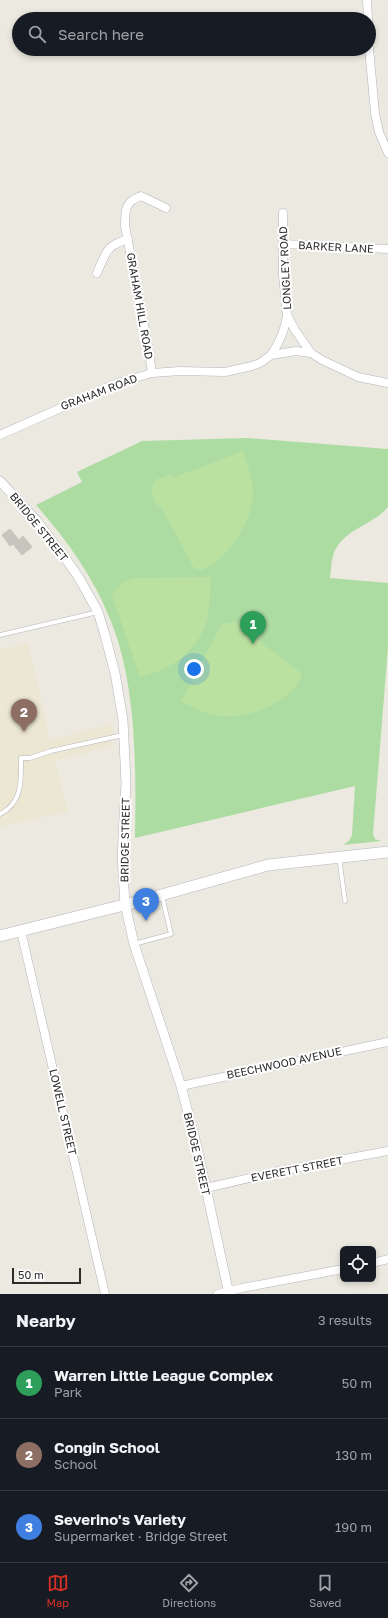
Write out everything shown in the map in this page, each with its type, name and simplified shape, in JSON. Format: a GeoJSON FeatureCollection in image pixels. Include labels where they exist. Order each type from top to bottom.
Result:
{"type":"FeatureCollection","features":[{"type":"Feature","properties":{"kind":"main road"},"geometry":{"type":"LineString","coordinates":[[0,936],[268,865],[388,852]]}},
{"type":"Feature","properties":{"kind":"street"},"geometry":{"type":"LineString","coordinates":[[367,0],[368,12]]}},
{"type":"Feature","properties":{"kind":"street"},"geometry":{"type":"LineString","coordinates":[[370,56],[375,113],[379,132],[388,153]]}},
{"type":"Feature","properties":{"kind":"street","name":"GRAHAM HILL ROAD"},"geometry":{"type":"LineString","coordinates":[[152,373],[125,217],[127,208],[132,200],[141,196],[166,208]]}},
{"type":"Feature","properties":{"kind":"street","name":"LONGLEY ROAD"},"geometry":{"type":"LineString","coordinates":[[283,213],[283,275],[287,315],[301,340],[311,353],[358,377],[388,383]]}},
{"type":"Feature","properties":{"kind":"street","name":"GRAHAM HILL ROAD"},"geometry":{"type":"LineString","coordinates":[[97,273],[111,246],[118,241],[128,240]]}},
{"type":"Feature","properties":{"kind":"street","name":"BARKER LANE"},"geometry":{"type":"LineString","coordinates":[[283,244],[388,249]]}},
{"type":"Feature","properties":{"kind":"street"},"geometry":{"type":"LineString","coordinates":[[272,355],[285,330],[287,315]]}},
{"type":"Feature","properties":{"kind":"street","name":"GRAHAM ROAD"},"geometry":{"type":"LineString","coordinates":[[0,435],[118,383],[152,373],[180,371],[225,372],[244,369],[260,363],[272,355],[296,351],[311,353]]}},
{"type":"Feature","properties":{"kind":"street","name":"BRIDGE STREET"},"geometry":{"type":"LineString","coordinates":[[0,482],[36,520],[64,556],[79,578],[98,612],[115,673],[123,720],[126,783],[122,857],[125,904],[134,944],[181,1086],[197,1146],[228,1292]]}},
{"type":"Feature","properties":{"kind":"street","name":"LOWELL STREET"},"geometry":{"type":"LineString","coordinates":[[21,931],[105,1294]]}},
{"type":"Feature","properties":{"kind":"street","name":"BEECHWOOD AVENUE"},"geometry":{"type":"LineString","coordinates":[[181,1086],[388,1042]]}},
{"type":"Feature","properties":{"kind":"street","name":"EVERETT STREET"},"geometry":{"type":"LineString","coordinates":[[206,1188],[280,1172],[388,1152]]}},
{"type":"Feature","properties":{"kind":"street"},"geometry":{"type":"LineString","coordinates":[[376,1261],[388,1259]]}},
{"type":"Feature","properties":{"kind":"street"},"geometry":{"type":"LineString","coordinates":[[218,1294],[340,1270]]}},
{"type":"Feature","properties":{"kind":"lane"},"geometry":{"type":"LineString","coordinates":[[0,635],[98,612]]}},
{"type":"Feature","properties":{"kind":"lane"},"geometry":{"type":"LineString","coordinates":[[0,814],[7,811],[17,798],[20,790],[22,758],[30,758],[51,751],[124,735]]}},
{"type":"Feature","properties":{"kind":"lane"},"geometry":{"type":"LineString","coordinates":[[339,857],[345,901]]}},
{"type":"Feature","properties":{"kind":"lane"},"geometry":{"type":"LineString","coordinates":[[134,944],[171,934],[162,894]]}},
{"type":"Feature","properties":{"kind":"shaded area"},"geometry":{"type":"Polygon","coordinates":[[[28,643],[50,740],[112,724],[113,746],[55,761],[68,811],[0,827],[0,650],[28,643]]]}},
{"type":"Feature","properties":{"kind":"green space"},"geometry":{"type":"Polygon","coordinates":[[[247,438],[388,449],[388,507],[381,514],[349,534],[337,547],[331,564],[330,578],[388,583],[388,647],[373,834],[375,839],[381,841],[343,845],[349,841],[352,835],[355,786],[135,838],[135,755],[133,727],[130,698],[119,644],[103,603],[87,573],[58,531],[36,505],[82,482],[77,472],[142,441],[247,438]]]}},
{"type":"Feature","properties":{"kind":"green space"},"geometry":{"type":"Polygon","coordinates":[[[243,451],[253,490],[253,500],[247,520],[231,547],[217,561],[201,570],[194,568],[162,508],[157,506],[151,490],[155,480],[172,474],[173,478],[243,451]]]}},
{"type":"Feature","properties":{"kind":"green space"},"geometry":{"type":"Polygon","coordinates":[[[210,577],[207,620],[205,627],[197,641],[181,658],[169,666],[140,677],[112,595],[124,582],[135,578],[210,577]]]}},
{"type":"Feature","properties":{"kind":"green space"},"geometry":{"type":"Polygon","coordinates":[[[235,622],[302,674],[297,685],[277,702],[257,712],[234,716],[223,716],[208,713],[181,701],[222,624],[235,622]]]}},
{"type":"Feature","properties":{"kind":"building"},"geometry":{"type":"Polygon","coordinates":[[[10,529],[19,540],[23,536],[32,547],[22,555],[13,544],[10,546],[2,535],[10,529]]]}},
{"type":"Feature","properties":{"kind":"place","name":"Warren Little League Complex"},"geometry":{"type":"Point","coordinates":[253,644]}},
{"type":"Feature","properties":{"kind":"place","name":"Congin School"},"geometry":{"type":"Point","coordinates":[24,732]}},
{"type":"Feature","properties":{"kind":"place","name":"Severino's Variety"},"geometry":{"type":"Point","coordinates":[146,921]}}]}
